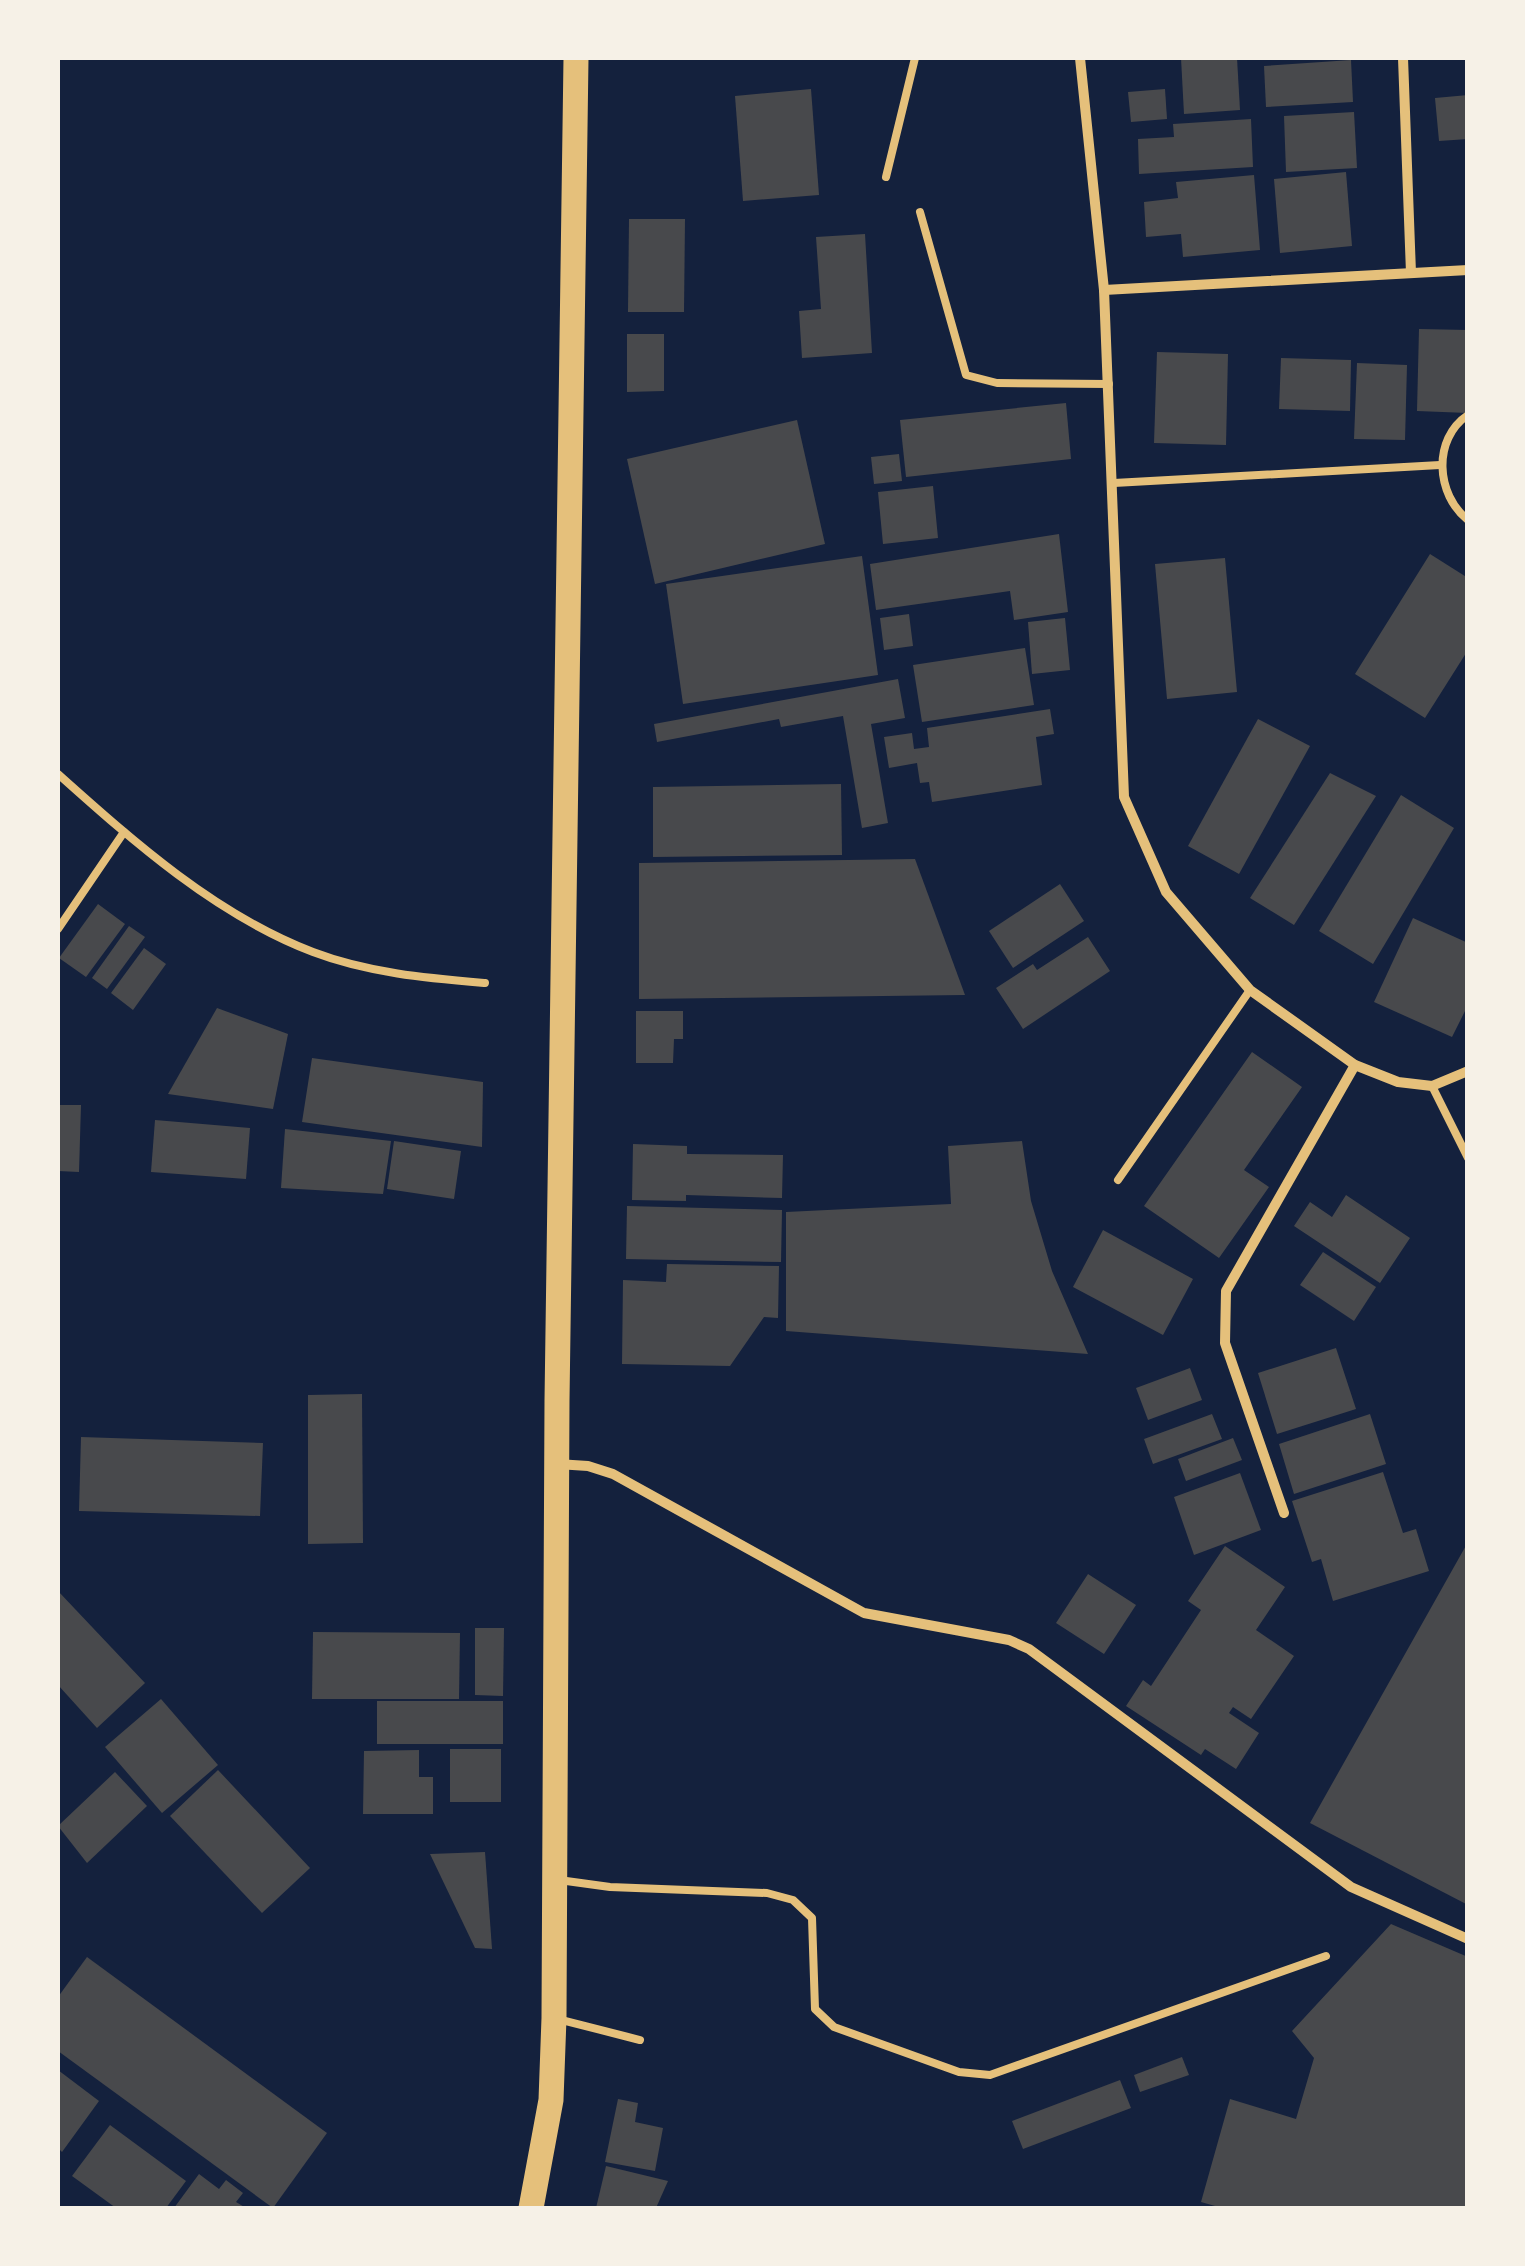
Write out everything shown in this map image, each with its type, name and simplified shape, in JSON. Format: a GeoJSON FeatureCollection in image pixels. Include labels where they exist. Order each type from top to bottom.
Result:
{"type":"FeatureCollection","features":[{"type":"Feature","properties":{"kind":"main road"},"geometry":{"type":"LineString","coordinates":[[531,2208],[550,2100],[554,2018],[556,1464],[576,58]]}},
{"type":"Feature","properties":{"kind":"street"},"geometry":{"type":"LineString","coordinates":[[1080,58],[1104,290],[1124,797],[1166,892],[1250,990],[1355,1065],[1398,1082],[1432,1086],[1468,1070]]}},
{"type":"Feature","properties":{"kind":"street"},"geometry":{"type":"LineString","coordinates":[[1404,58],[1412,274]]}},
{"type":"Feature","properties":{"kind":"street"},"geometry":{"type":"LineString","coordinates":[[1104,290],[1468,270]]}},
{"type":"Feature","properties":{"kind":"street"},"geometry":{"type":"LineString","coordinates":[[1284,1513],[1225,1343],[1226,1291],[1355,1065]]}},
{"type":"Feature","properties":{"kind":"street"},"geometry":{"type":"LineString","coordinates":[[556,1464],[588,1466],[612,1474],[864,1613],[1009,1640],[1029,1650],[1351,1887],[1468,1939]]}},
{"type":"Feature","properties":{"kind":"lane"},"geometry":{"type":"LineString","coordinates":[[886,177],[915,58]]}},
{"type":"Feature","properties":{"kind":"lane"},"geometry":{"type":"LineString","coordinates":[[920,212],[966,375],[998,384],[1109,384]]}},
{"type":"Feature","properties":{"kind":"lane"},"geometry":{"type":"LineString","coordinates":[[1468,415],[1456,423],[1440,466],[1452,507],[1468,520]]}},
{"type":"Feature","properties":{"kind":"lane"},"geometry":{"type":"LineString","coordinates":[[1114,483],[1440,466]]}},
{"type":"Feature","properties":{"kind":"lane"},"geometry":{"type":"LineString","coordinates":[[58,774],[124,832],[223,906],[313,952],[403,974],[485,983]]}},
{"type":"Feature","properties":{"kind":"lane"},"geometry":{"type":"LineString","coordinates":[[58,929],[124,832]]}},
{"type":"Feature","properties":{"kind":"lane"},"geometry":{"type":"LineString","coordinates":[[1118,1180],[1250,990]]}},
{"type":"Feature","properties":{"kind":"lane"},"geometry":{"type":"LineString","coordinates":[[1432,1086],[1468,1158]]}},
{"type":"Feature","properties":{"kind":"lane"},"geometry":{"type":"LineString","coordinates":[[554,1880],[610,1887],[766,1893],[793,1900],[812,1918],[814,2009],[824,2019],[834,2027],[975,2077],[1326,1956]]}},
{"type":"Feature","properties":{"kind":"lane"},"geometry":{"type":"LineString","coordinates":[[554,2018],[640,2040]]}},
{"type":"Feature","properties":{"kind":"building"},"geometry":{"type":"Polygon","coordinates":[[[1181,58],[1237,58],[1240,110],[1184,114],[1181,58]]]}},
{"type":"Feature","properties":{"kind":"building"},"geometry":{"type":"Polygon","coordinates":[[[1351,60],[1353,102],[1266,107],[1264,66],[1351,60]]]}},
{"type":"Feature","properties":{"kind":"building"},"geometry":{"type":"Polygon","coordinates":[[[811,89],[819,195],[743,201],[735,96],[811,89]]]}},
{"type":"Feature","properties":{"kind":"building"},"geometry":{"type":"Polygon","coordinates":[[[1165,89],[1167,119],[1131,122],[1128,92],[1165,89]]]}},
{"type":"Feature","properties":{"kind":"building"},"geometry":{"type":"Polygon","coordinates":[[[1468,95],[1468,139],[1439,141],[1435,98],[1468,95]]]}},
{"type":"Feature","properties":{"kind":"building"},"geometry":{"type":"Polygon","coordinates":[[[1354,112],[1357,168],[1286,172],[1284,116],[1354,112]]]}},
{"type":"Feature","properties":{"kind":"building"},"geometry":{"type":"Polygon","coordinates":[[[1251,119],[1253,167],[1139,174],[1138,139],[1174,137],[1173,124],[1251,119]]]}},
{"type":"Feature","properties":{"kind":"building"},"geometry":{"type":"Polygon","coordinates":[[[1346,172],[1352,246],[1280,253],[1274,179],[1346,172]]]}},
{"type":"Feature","properties":{"kind":"building"},"geometry":{"type":"Polygon","coordinates":[[[1254,175],[1260,250],[1183,257],[1181,234],[1146,237],[1144,202],[1178,198],[1176,182],[1254,175]]]}},
{"type":"Feature","properties":{"kind":"building"},"geometry":{"type":"Polygon","coordinates":[[[629,219],[685,219],[684,312],[628,312],[629,219]]]}},
{"type":"Feature","properties":{"kind":"building"},"geometry":{"type":"Polygon","coordinates":[[[865,234],[872,353],[802,358],[799,311],[821,309],[816,237],[865,234]]]}},
{"type":"Feature","properties":{"kind":"building"},"geometry":{"type":"Polygon","coordinates":[[[1419,329],[1468,330],[1468,413],[1417,411],[1419,329]]]}},
{"type":"Feature","properties":{"kind":"building"},"geometry":{"type":"Polygon","coordinates":[[[627,334],[664,334],[664,391],[627,392],[627,334]]]}},
{"type":"Feature","properties":{"kind":"building"},"geometry":{"type":"Polygon","coordinates":[[[1157,352],[1228,354],[1226,445],[1154,443],[1157,352]]]}},
{"type":"Feature","properties":{"kind":"building"},"geometry":{"type":"Polygon","coordinates":[[[1281,358],[1351,360],[1350,411],[1279,409],[1281,358]]]}},
{"type":"Feature","properties":{"kind":"building"},"geometry":{"type":"Polygon","coordinates":[[[1357,363],[1407,365],[1405,440],[1354,439],[1357,363]]]}},
{"type":"Feature","properties":{"kind":"building"},"geometry":{"type":"Polygon","coordinates":[[[1066,403],[1071,459],[906,477],[900,420],[1066,403]]]}},
{"type":"Feature","properties":{"kind":"building"},"geometry":{"type":"Polygon","coordinates":[[[797,420],[825,544],[655,584],[627,459],[797,420]]]}},
{"type":"Feature","properties":{"kind":"building"},"geometry":{"type":"Polygon","coordinates":[[[899,454],[902,481],[874,484],[871,457],[899,454]]]}},
{"type":"Feature","properties":{"kind":"building"},"geometry":{"type":"Polygon","coordinates":[[[933,486],[938,538],[883,544],[878,492],[933,486]]]}},
{"type":"Feature","properties":{"kind":"building"},"geometry":{"type":"Polygon","coordinates":[[[1059,534],[1068,612],[1014,620],[1010,591],[876,610],[870,564],[1059,534]]]}},
{"type":"Feature","properties":{"kind":"building"},"geometry":{"type":"Polygon","coordinates":[[[1430,554],[1468,578],[1468,650],[1425,718],[1355,674],[1430,554]]]}},
{"type":"Feature","properties":{"kind":"building"},"geometry":{"type":"Polygon","coordinates":[[[862,556],[878,675],[683,704],[666,584],[862,556]]]}},
{"type":"Feature","properties":{"kind":"building"},"geometry":{"type":"Polygon","coordinates":[[[1225,558],[1237,692],[1167,699],[1155,564],[1225,558]]]}},
{"type":"Feature","properties":{"kind":"building"},"geometry":{"type":"Polygon","coordinates":[[[909,614],[913,646],[884,650],[880,618],[909,614]]]}},
{"type":"Feature","properties":{"kind":"building"},"geometry":{"type":"Polygon","coordinates":[[[1065,618],[1070,670],[1032,674],[1028,622],[1065,618]]]}},
{"type":"Feature","properties":{"kind":"building"},"geometry":{"type":"Polygon","coordinates":[[[1025,648],[1034,705],[922,722],[913,665],[1025,648]]]}},
{"type":"Feature","properties":{"kind":"building"},"geometry":{"type":"Polygon","coordinates":[[[898,679],[905,718],[871,724],[888,823],[862,828],[843,716],[781,727],[779,719],[657,742],[654,724],[898,679]]]}},
{"type":"Feature","properties":{"kind":"building"},"geometry":{"type":"Polygon","coordinates":[[[1050,709],[1054,734],[1036,737],[1042,785],[932,802],[929,782],[920,783],[917,763],[889,768],[884,737],[912,733],[914,749],[929,747],[927,728],[1050,709]]]}},
{"type":"Feature","properties":{"kind":"building"},"geometry":{"type":"Polygon","coordinates":[[[1258,719],[1310,746],[1239,874],[1188,846],[1258,719]]]}},
{"type":"Feature","properties":{"kind":"building"},"geometry":{"type":"Polygon","coordinates":[[[1330,773],[1376,796],[1294,925],[1250,898],[1330,773]]]}},
{"type":"Feature","properties":{"kind":"building"},"geometry":{"type":"Polygon","coordinates":[[[841,784],[842,855],[653,857],[653,787],[841,784]]]}},
{"type":"Feature","properties":{"kind":"building"},"geometry":{"type":"Polygon","coordinates":[[[1401,795],[1454,828],[1373,964],[1319,931],[1401,795]]]}},
{"type":"Feature","properties":{"kind":"building"},"geometry":{"type":"Polygon","coordinates":[[[915,859],[965,995],[639,999],[639,863],[915,859]]]}},
{"type":"Feature","properties":{"kind":"building"},"geometry":{"type":"Polygon","coordinates":[[[1060,884],[1084,921],[1013,968],[989,931],[1060,884]]]}},
{"type":"Feature","properties":{"kind":"building"},"geometry":{"type":"Polygon","coordinates":[[[98,904],[125,924],[86,977],[59,958],[98,904]]]}},
{"type":"Feature","properties":{"kind":"building"},"geometry":{"type":"Polygon","coordinates":[[[1413,918],[1468,943],[1468,1005],[1452,1037],[1374,1002],[1413,918]]]}},
{"type":"Feature","properties":{"kind":"building"},"geometry":{"type":"Polygon","coordinates":[[[129,926],[145,937],[107,989],[92,978],[129,926]]]}},
{"type":"Feature","properties":{"kind":"building"},"geometry":{"type":"Polygon","coordinates":[[[1088,937],[1110,971],[1023,1029],[996,988],[1033,964],[1037,970],[1088,937]]]}},
{"type":"Feature","properties":{"kind":"building"},"geometry":{"type":"Polygon","coordinates":[[[144,948],[166,964],[133,1010],[111,993],[144,948]]]}},
{"type":"Feature","properties":{"kind":"building"},"geometry":{"type":"Polygon","coordinates":[[[217,1008],[288,1034],[273,1109],[168,1094],[217,1008]]]}},
{"type":"Feature","properties":{"kind":"building"},"geometry":{"type":"Polygon","coordinates":[[[636,1011],[683,1011],[683,1039],[674,1039],[673,1063],[636,1063],[636,1011]]]}},
{"type":"Feature","properties":{"kind":"building"},"geometry":{"type":"Polygon","coordinates":[[[1252,1052],[1302,1087],[1244,1170],[1269,1187],[1219,1258],[1144,1206],[1252,1052]]]}},
{"type":"Feature","properties":{"kind":"building"},"geometry":{"type":"Polygon","coordinates":[[[312,1058],[483,1082],[482,1147],[302,1122],[312,1058]]]}},
{"type":"Feature","properties":{"kind":"building"},"geometry":{"type":"Polygon","coordinates":[[[58,1105],[81,1105],[79,1172],[58,1171],[58,1105]]]}},
{"type":"Feature","properties":{"kind":"building"},"geometry":{"type":"Polygon","coordinates":[[[155,1120],[250,1128],[246,1179],[151,1172],[155,1120]]]}},
{"type":"Feature","properties":{"kind":"building"},"geometry":{"type":"Polygon","coordinates":[[[285,1129],[391,1141],[383,1194],[281,1188],[285,1129]]]}},
{"type":"Feature","properties":{"kind":"building"},"geometry":{"type":"Polygon","coordinates":[[[394,1141],[461,1151],[454,1199],[387,1189],[394,1141]]]}},
{"type":"Feature","properties":{"kind":"building"},"geometry":{"type":"Polygon","coordinates":[[[1022,1141],[1031,1201],[1052,1271],[1088,1354],[786,1331],[786,1212],[951,1204],[948,1146],[1022,1141]]]}},
{"type":"Feature","properties":{"kind":"building"},"geometry":{"type":"Polygon","coordinates":[[[633,1144],[687,1146],[687,1154],[783,1155],[782,1198],[686,1195],[686,1201],[632,1200],[633,1144]]]}},
{"type":"Feature","properties":{"kind":"building"},"geometry":{"type":"Polygon","coordinates":[[[1346,1195],[1410,1238],[1380,1283],[1294,1226],[1310,1202],[1332,1217],[1346,1195]]]}},
{"type":"Feature","properties":{"kind":"building"},"geometry":{"type":"Polygon","coordinates":[[[627,1206],[782,1210],[781,1262],[626,1259],[627,1206]]]}},
{"type":"Feature","properties":{"kind":"building"},"geometry":{"type":"Polygon","coordinates":[[[1103,1230],[1193,1279],[1163,1335],[1073,1287],[1103,1230]]]}},
{"type":"Feature","properties":{"kind":"building"},"geometry":{"type":"Polygon","coordinates":[[[1323,1252],[1376,1287],[1354,1321],[1300,1285],[1323,1252]]]}},
{"type":"Feature","properties":{"kind":"building"},"geometry":{"type":"Polygon","coordinates":[[[667,1264],[779,1266],[778,1318],[764,1317],[730,1366],[622,1364],[623,1280],[666,1282],[667,1264]]]}},
{"type":"Feature","properties":{"kind":"building"},"geometry":{"type":"Polygon","coordinates":[[[1336,1348],[1356,1409],[1277,1434],[1258,1373],[1336,1348]]]}},
{"type":"Feature","properties":{"kind":"building"},"geometry":{"type":"Polygon","coordinates":[[[1190,1368],[1202,1400],[1148,1420],[1136,1388],[1190,1368]]]}},
{"type":"Feature","properties":{"kind":"building"},"geometry":{"type":"Polygon","coordinates":[[[362,1394],[363,1543],[308,1544],[308,1395],[362,1394]]]}},
{"type":"Feature","properties":{"kind":"building"},"geometry":{"type":"Polygon","coordinates":[[[1212,1414],[1222,1439],[1153,1464],[1144,1439],[1212,1414]]]}},
{"type":"Feature","properties":{"kind":"building"},"geometry":{"type":"Polygon","coordinates":[[[1370,1414],[1386,1464],[1294,1494],[1279,1444],[1370,1414]]]}},
{"type":"Feature","properties":{"kind":"building"},"geometry":{"type":"Polygon","coordinates":[[[81,1437],[263,1443],[260,1516],[79,1511],[81,1437]]]}},
{"type":"Feature","properties":{"kind":"building"},"geometry":{"type":"Polygon","coordinates":[[[1233,1438],[1242,1460],[1186,1481],[1178,1459],[1233,1438]]]}},
{"type":"Feature","properties":{"kind":"building"},"geometry":{"type":"Polygon","coordinates":[[[1383,1472],[1403,1533],[1416,1529],[1429,1571],[1333,1601],[1321,1559],[1312,1562],[1292,1501],[1383,1472]]]}},
{"type":"Feature","properties":{"kind":"building"},"geometry":{"type":"Polygon","coordinates":[[[1240,1473],[1261,1530],[1194,1555],[1174,1497],[1240,1473]]]}},
{"type":"Feature","properties":{"kind":"building"},"geometry":{"type":"Polygon","coordinates":[[[1468,1542],[1468,1905],[1310,1823],[1468,1542]]]}},
{"type":"Feature","properties":{"kind":"building"},"geometry":{"type":"Polygon","coordinates":[[[1225,1546],[1285,1587],[1256,1630],[1294,1656],[1251,1719],[1233,1707],[1229,1713],[1259,1733],[1236,1769],[1205,1749],[1201,1755],[1126,1706],[1143,1680],[1151,1686],[1201,1610],[1188,1601],[1225,1546]]]}},
{"type":"Feature","properties":{"kind":"building"},"geometry":{"type":"Polygon","coordinates":[[[1088,1574],[1136,1605],[1104,1654],[1056,1623],[1088,1574]]]}},
{"type":"Feature","properties":{"kind":"building"},"geometry":{"type":"Polygon","coordinates":[[[58,1591],[145,1683],[97,1728],[58,1685],[58,1591]]]}},
{"type":"Feature","properties":{"kind":"building"},"geometry":{"type":"Polygon","coordinates":[[[475,1628],[504,1628],[503,1696],[475,1695],[475,1628]]]}},
{"type":"Feature","properties":{"kind":"building"},"geometry":{"type":"Polygon","coordinates":[[[313,1632],[460,1633],[459,1699],[312,1699],[313,1632]]]}},
{"type":"Feature","properties":{"kind":"building"},"geometry":{"type":"Polygon","coordinates":[[[161,1699],[218,1765],[162,1813],[105,1747],[161,1699]]]}},
{"type":"Feature","properties":{"kind":"building"},"geometry":{"type":"Polygon","coordinates":[[[377,1701],[503,1701],[503,1744],[377,1744],[377,1701]]]}},
{"type":"Feature","properties":{"kind":"building"},"geometry":{"type":"Polygon","coordinates":[[[450,1749],[501,1749],[501,1802],[450,1802],[450,1749]]]}},
{"type":"Feature","properties":{"kind":"building"},"geometry":{"type":"Polygon","coordinates":[[[419,1750],[419,1777],[433,1777],[433,1814],[363,1814],[364,1751],[419,1750]]]}},
{"type":"Feature","properties":{"kind":"building"},"geometry":{"type":"Polygon","coordinates":[[[218,1770],[310,1868],[262,1913],[170,1816],[218,1770]]]}},
{"type":"Feature","properties":{"kind":"building"},"geometry":{"type":"Polygon","coordinates":[[[115,1772],[147,1806],[87,1863],[58,1826],[115,1772]]]}},
{"type":"Feature","properties":{"kind":"building"},"geometry":{"type":"Polygon","coordinates":[[[485,1852],[492,1949],[475,1948],[430,1854],[485,1852]]]}},
{"type":"Feature","properties":{"kind":"building"},"geometry":{"type":"Polygon","coordinates":[[[1391,1924],[1468,1957],[1468,2208],[1222,2208],[1201,2202],[1230,2099],[1296,2119],[1314,2058],[1292,2031],[1391,1924]]]}},
{"type":"Feature","properties":{"kind":"building"},"geometry":{"type":"Polygon","coordinates":[[[87,1957],[327,2133],[273,2208],[58,2051],[58,1997],[87,1957]]]}},
{"type":"Feature","properties":{"kind":"building"},"geometry":{"type":"Polygon","coordinates":[[[1182,2057],[1189,2075],[1140,2092],[1134,2075],[1182,2057]]]}},
{"type":"Feature","properties":{"kind":"building"},"geometry":{"type":"Polygon","coordinates":[[[58,2070],[99,2101],[62,2152],[58,2148],[58,2070]]]}},
{"type":"Feature","properties":{"kind":"building"},"geometry":{"type":"Polygon","coordinates":[[[1120,2080],[1131,2108],[1023,2149],[1012,2121],[1120,2080]]]}},
{"type":"Feature","properties":{"kind":"building"},"geometry":{"type":"Polygon","coordinates":[[[618,2099],[638,2103],[635,2122],[663,2128],[655,2171],[605,2162],[618,2099]]]}},
{"type":"Feature","properties":{"kind":"building"},"geometry":{"type":"Polygon","coordinates":[[[110,2125],[186,2181],[166,2208],[116,2208],[72,2176],[110,2125]]]}},
{"type":"Feature","properties":{"kind":"building"},"geometry":{"type":"Polygon","coordinates":[[[606,2166],[668,2181],[656,2208],[596,2208],[606,2166]]]}},
{"type":"Feature","properties":{"kind":"building"},"geometry":{"type":"Polygon","coordinates":[[[199,2174],[219,2189],[226,2180],[243,2193],[236,2202],[246,2208],[174,2208],[199,2174]]]}}]}
